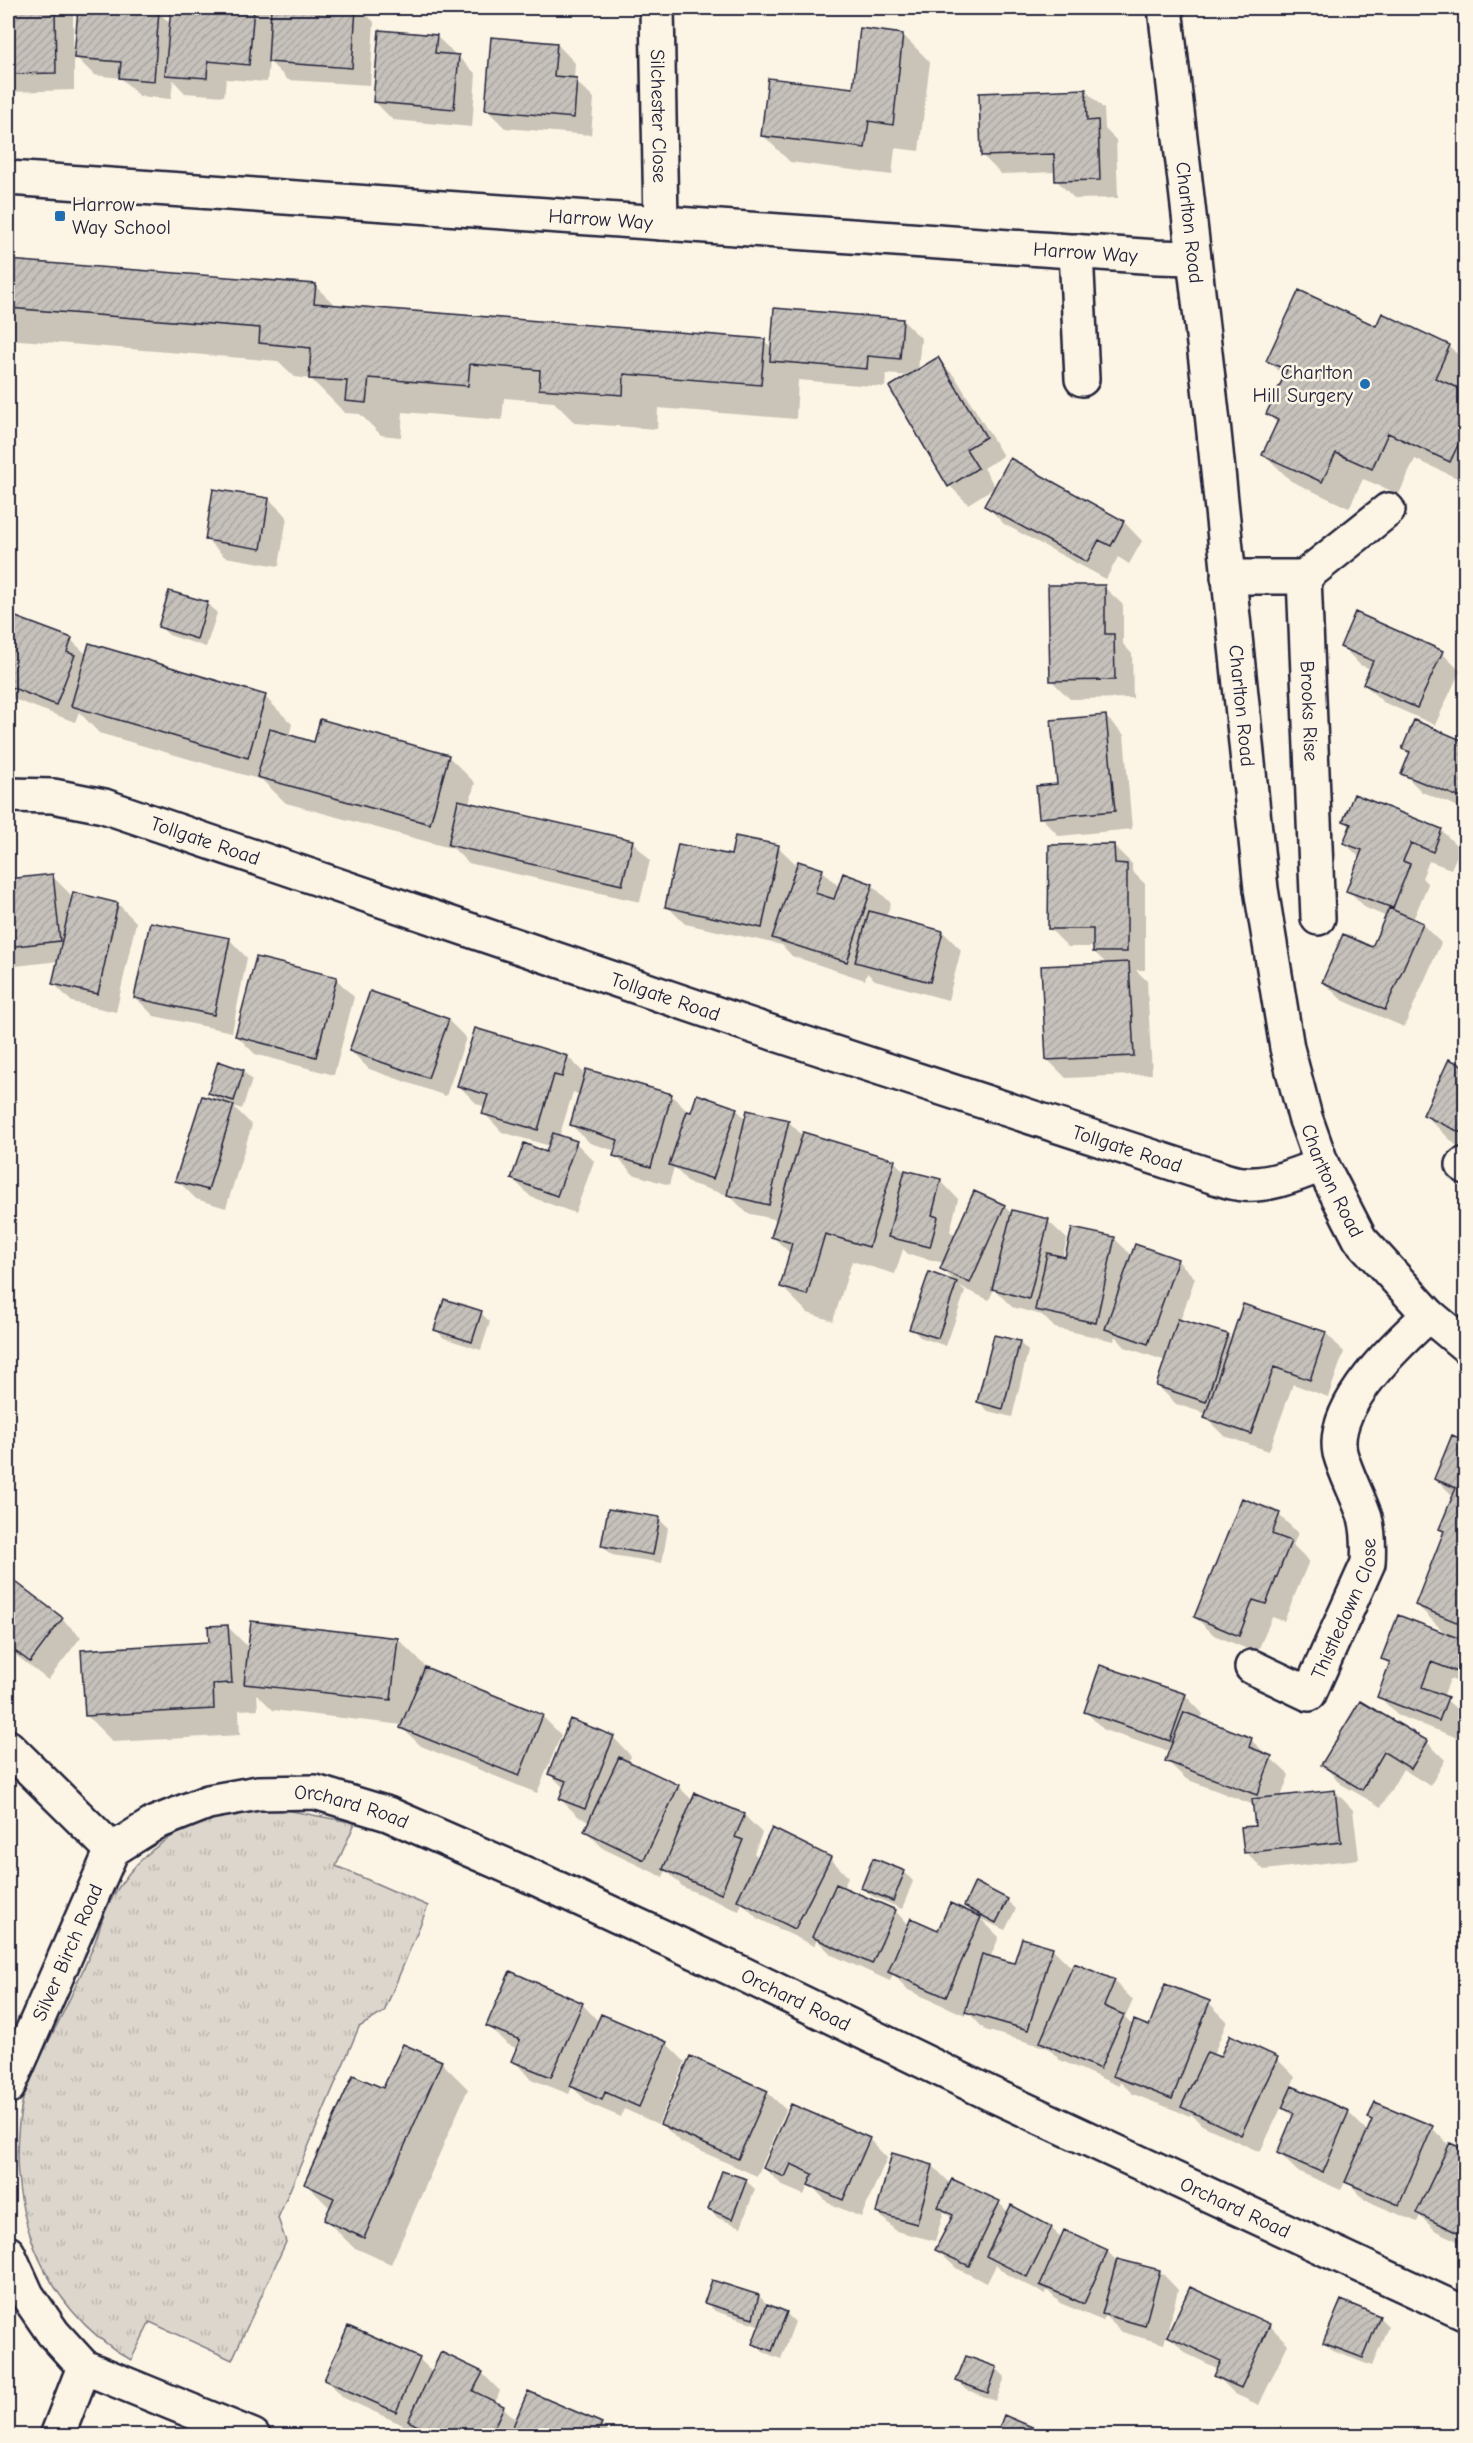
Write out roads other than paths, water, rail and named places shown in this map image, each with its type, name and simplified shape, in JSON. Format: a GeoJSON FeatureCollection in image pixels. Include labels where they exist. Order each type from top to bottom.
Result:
{"type":"FeatureCollection","features":[{"type":"Feature","properties":{"kind":"street","name":"Silchester Close"},"geometry":{"type":"LineString","coordinates":[[657,8],[661,223]]}},
{"type":"Feature","properties":{"kind":"street","name":"Charlton Road"},"geometry":{"type":"LineString","coordinates":[[1165,8],[1212,413],[1260,889],[1287,1048],[1305,1117],[1322,1165],[1360,1239],[1429,1315],[1466,1346]]}},
{"type":"Feature","properties":{"kind":"street","name":"Harrow Way"},"geometry":{"type":"LineString","coordinates":[[8,178],[1193,258]]}},
{"type":"Feature","properties":{"kind":"street"},"geometry":{"type":"LineString","coordinates":[[1076,251],[1082,379]]}},
{"type":"Feature","properties":{"kind":"street"},"geometry":{"type":"LineString","coordinates":[[1228,577],[1304,577],[1388,510]]}},
{"type":"Feature","properties":{"kind":"street","name":"Brooks Rise"},"geometry":{"type":"LineString","coordinates":[[1304,577],[1318,918]]}},
{"type":"Feature","properties":{"kind":"street","name":"Tollgate Road"},"geometry":{"type":"LineString","coordinates":[[8,795],[52,796],[104,806],[779,1035],[1242,1185],[1267,1183],[1291,1177],[1322,1165]]}},
{"type":"Feature","properties":{"kind":"street","name":"Thistledown Close"},"geometry":{"type":"LineString","coordinates":[[1252,1667],[1309,1694],[1368,1563],[1370,1542],[1365,1518],[1340,1451],[1340,1429],[1349,1404],[1407,1335],[1429,1315]]}},
{"type":"Feature","properties":{"kind":"street"},"geometry":{"type":"LineString","coordinates":[[8,1747],[112,1850]]}},
{"type":"Feature","properties":{"kind":"street","name":"Orchard Road"},"geometry":{"type":"LineString","coordinates":[[112,1850],[155,1823],[208,1802],[258,1793],[315,1792],[388,1814],[537,1879],[730,1968],[1000,2098],[1466,2314]]}},
{"type":"Feature","properties":{"kind":"street","name":"Silver Birch Road"},"geometry":{"type":"LineString","coordinates":[[8,2087],[112,1850]]}},
{"type":"Feature","properties":{"kind":"street"},"geometry":{"type":"LineString","coordinates":[[8,2253],[27,2295],[53,2333],[84,2367],[253,2436]]}},
{"type":"Feature","properties":{"kind":"street"},"geometry":{"type":"LineString","coordinates":[[57,2436],[84,2367]]}},
{"type":"Feature","properties":{"kind":"place","name":"Harrow Way School"},"geometry":{"type":"Point","coordinates":[60,216]}},
{"type":"Feature","properties":{"kind":"place","name":"Charlton Hill Surgery"},"geometry":{"type":"Point","coordinates":[1365,384]}}]}
